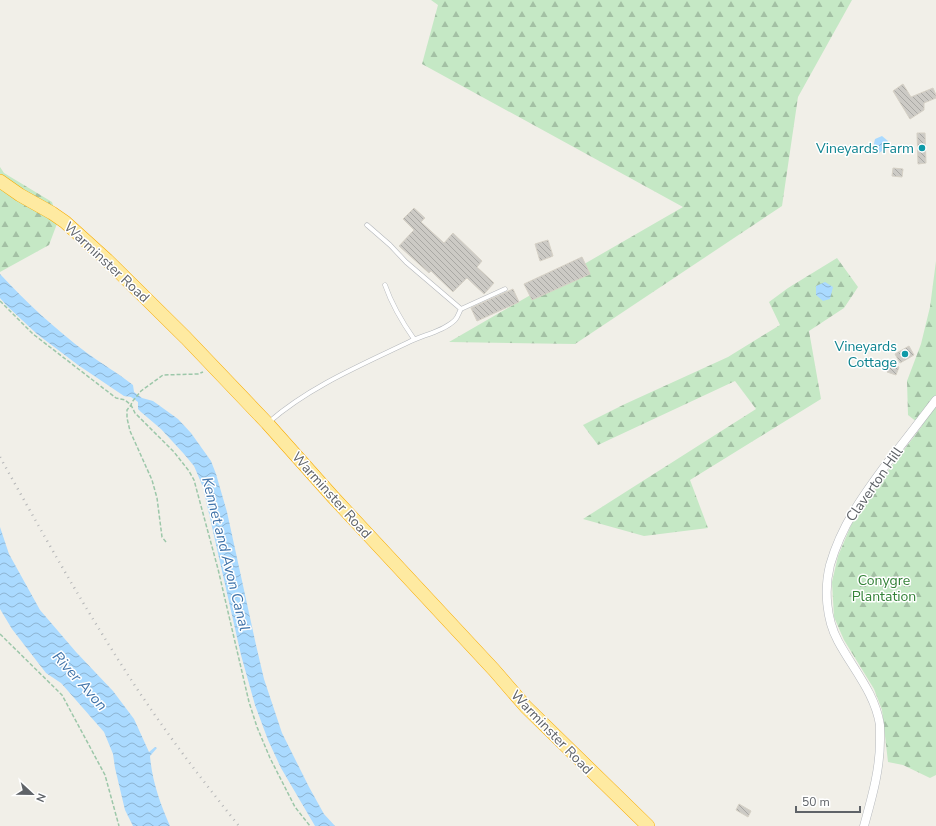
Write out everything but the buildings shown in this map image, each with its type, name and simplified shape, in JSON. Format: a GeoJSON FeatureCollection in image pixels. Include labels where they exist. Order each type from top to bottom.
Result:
{"type":"FeatureCollection","features":[{"type":"Feature","properties":{"kind":"highway","name":"Warminster Road"},"geometry":{"type":"LineString","coordinates":[[0,181],[20,195],[52,213],[74,230],[150,301],[267,423],[333,497],[494,670],[526,707],[648,826]]}},
{"type":"Feature","properties":{"kind":"street","name":"Claverton Hill"},"geometry":{"type":"LineString","coordinates":[[864,826],[880,758],[880,725],[871,695],[838,640],[829,620],[827,582],[830,565],[846,523],[859,502],[936,400]]}},
{"type":"Feature","properties":{"kind":"lane"},"geometry":{"type":"LineString","coordinates":[[367,225],[390,245],[406,262],[461,309]]}},
{"type":"Feature","properties":{"kind":"lane"},"geometry":{"type":"LineString","coordinates":[[385,285],[400,320],[414,339]]}},
{"type":"Feature","properties":{"kind":"lane"},"geometry":{"type":"LineString","coordinates":[[267,423],[299,399],[414,339],[441,329],[456,319],[461,309],[505,289]]}},
{"type":"Feature","properties":{"kind":"path"},"geometry":{"type":"LineString","coordinates":[[0,301],[45,344],[116,398],[126,400],[131,403],[135,413],[174,452],[194,480],[218,569],[249,702],[257,727],[270,758],[295,807],[310,826]]}},
{"type":"Feature","properties":{"kind":"path"},"geometry":{"type":"LineString","coordinates":[[166,542],[162,536],[157,498],[152,480],[130,431],[127,410],[141,391],[163,375],[198,374],[215,368]]}},
{"type":"Feature","properties":{"kind":"path"},"geometry":{"type":"LineString","coordinates":[[0,634],[62,695],[104,774],[119,826]]}},
{"type":"Feature","properties":{"kind":"green space"},"geometry":{"type":"Polygon","coordinates":[[[431,0],[852,0],[798,97],[782,206],[575,344],[449,342],[683,207],[422,64],[438,5],[431,0]]]}},
{"type":"Feature","properties":{"kind":"green space"},"geometry":{"type":"Polygon","coordinates":[[[0,167],[4,173],[52,202],[58,221],[49,245],[0,272],[0,167]]]}},
{"type":"Feature","properties":{"kind":"green space"},"geometry":{"type":"Polygon","coordinates":[[[837,258],[858,287],[844,308],[809,331],[821,399],[690,480],[708,528],[644,536],[583,519],[756,409],[735,381],[598,445],[583,425],[728,357],[780,325],[769,302],[788,288],[837,258]]]}},
{"type":"Feature","properties":{"kind":"green space","name":"Conygre Plantation"},"geometry":{"type":"Polygon","coordinates":[[[936,261],[936,775],[930,778],[903,765],[888,762],[882,710],[874,689],[844,640],[834,617],[832,582],[838,556],[852,523],[885,475],[922,426],[908,415],[907,381],[921,344],[930,307],[936,261]]]}},
{"type":"Feature","properties":{"kind":"water"},"geometry":{"type":"Polygon","coordinates":[[[882,136],[888,141],[885,149],[879,153],[873,148],[875,139],[882,136]]]}},
{"type":"Feature","properties":{"kind":"water","name":"Kennet and Avon Canal"},"geometry":{"type":"Polygon","coordinates":[[[0,274],[64,335],[87,353],[122,376],[133,385],[134,392],[142,398],[153,401],[178,419],[191,433],[211,461],[227,512],[264,679],[282,733],[324,814],[335,826],[315,826],[281,768],[268,740],[255,705],[241,655],[203,487],[194,466],[161,429],[138,409],[138,402],[131,397],[124,396],[78,365],[37,334],[7,306],[0,298],[0,274]]]}},
{"type":"Feature","properties":{"kind":"water"},"geometry":{"type":"Polygon","coordinates":[[[825,282],[833,287],[830,299],[823,301],[816,295],[816,286],[825,282]]]}},
{"type":"Feature","properties":{"kind":"water","name":"River Avon"},"geometry":{"type":"Polygon","coordinates":[[[0,527],[9,554],[40,610],[76,652],[113,691],[134,719],[149,752],[155,747],[157,748],[150,756],[151,765],[157,792],[170,826],[133,826],[125,810],[113,754],[104,732],[61,683],[46,673],[12,629],[0,609],[0,527]]]}},
{"type":"Feature","properties":{"kind":"railway"},"geometry":{"type":"LineString","coordinates":[[0,457],[44,536],[105,639],[178,747],[239,826]]}},
{"type":"Feature","properties":{"kind":"place","name":"Vineyards Farm"},"geometry":{"type":"Point","coordinates":[922,148]}},
{"type":"Feature","properties":{"kind":"place","name":"Vineyards Cottage"},"geometry":{"type":"Point","coordinates":[905,354]}}]}
